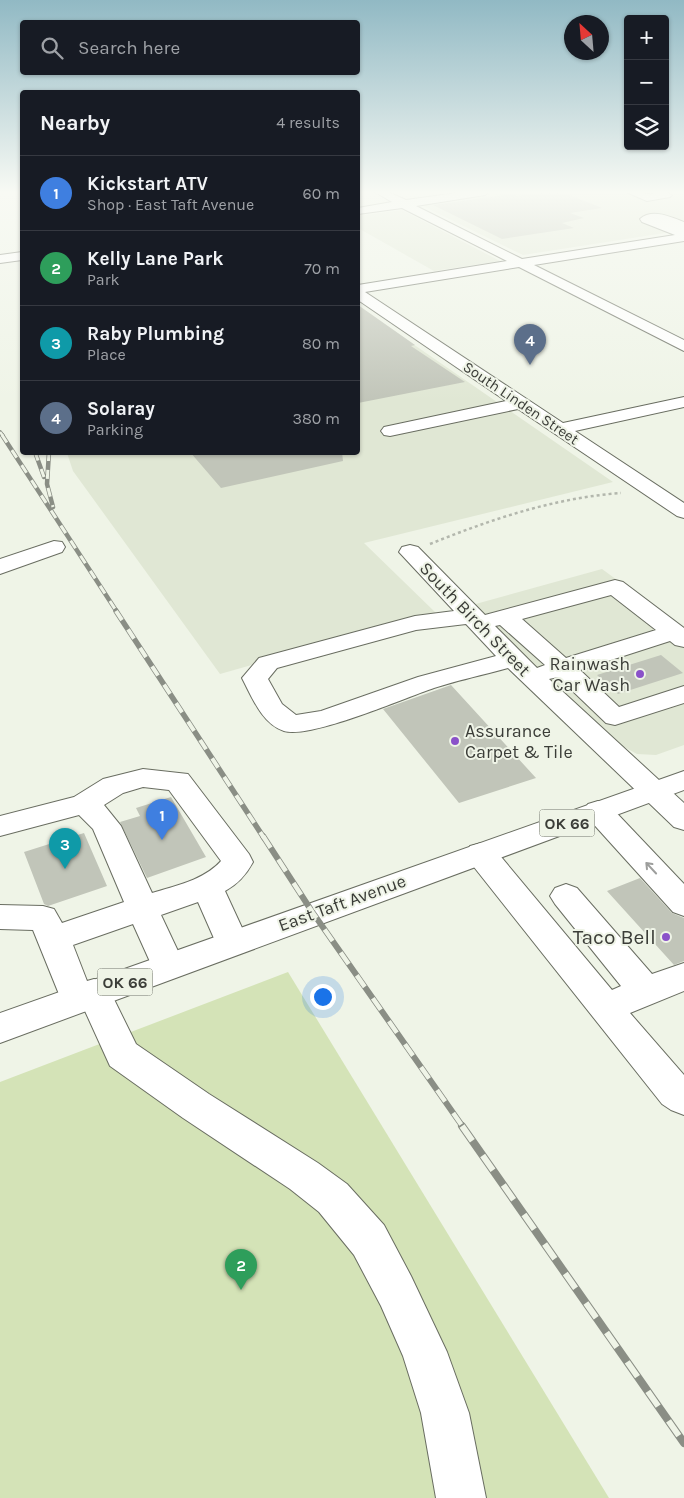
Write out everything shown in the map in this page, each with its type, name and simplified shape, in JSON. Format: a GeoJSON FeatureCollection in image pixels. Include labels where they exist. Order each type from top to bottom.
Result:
{"type":"FeatureCollection","features":[{"type":"Feature","properties":{"kind":"street"},"geometry":{"type":"LineString","coordinates":[[360,289],[527,262]]}},
{"type":"Feature","properties":{"kind":"street"},"geometry":{"type":"LineString","coordinates":[[550,262],[570,272]]}},
{"type":"Feature","properties":{"kind":"street"},"geometry":{"type":"LineString","coordinates":[[520,263],[684,346]]}},
{"type":"Feature","properties":{"kind":"street","name":"South Linden Street"},"geometry":{"type":"LineString","coordinates":[[360,295],[684,512]]}},
{"type":"Feature","properties":{"kind":"street"},"geometry":{"type":"LineString","coordinates":[[628,318],[649,313]]}},
{"type":"Feature","properties":{"kind":"street"},"geometry":{"type":"LineString","coordinates":[[560,429],[684,402]]}},
{"type":"Feature","properties":{"kind":"street"},"geometry":{"type":"LineString","coordinates":[[390,430],[521,403]]}},
{"type":"Feature","properties":{"kind":"street"},"geometry":{"type":"LineString","coordinates":[[0,567],[54,547]]}},
{"type":"Feature","properties":{"kind":"street","name":"South Birch Street"},"geometry":{"type":"LineString","coordinates":[[410,552],[513,659],[684,820]]}},
{"type":"Feature","properties":{"kind":"street"},"geometry":{"type":"LineString","coordinates":[[513,659],[427,682],[326,718],[291,724],[272,708],[255,678],[268,663],[415,624],[505,617],[615,587],[679,636]]}},
{"type":"Feature","properties":{"kind":"street"},"geometry":{"type":"LineString","coordinates":[[505,617],[615,717]]}},
{"type":"Feature","properties":{"kind":"street"},"geometry":{"type":"LineString","coordinates":[[532,677],[562,667],[679,636]]}},
{"type":"Feature","properties":{"kind":"street"},"geometry":{"type":"LineString","coordinates":[[584,726],[684,694]]}},
{"type":"Feature","properties":{"kind":"street"},"geometry":{"type":"LineString","coordinates":[[0,826],[84,804],[113,786],[135,780],[143,778],[178,781],[238,862],[226,876],[207,887],[142,907],[54,938]]}},
{"type":"Feature","properties":{"kind":"street","name":"East Taft Avenue"},"geometry":{"type":"LineString","coordinates":[[0,1028],[684,780]]}},
{"type":"Feature","properties":{"kind":"street"},"geometry":{"type":"LineString","coordinates":[[84,804],[97,814],[106,826],[168,966]]}},
{"type":"Feature","properties":{"kind":"street"},"geometry":{"type":"LineString","coordinates":[[598,812],[684,904]]}},
{"type":"Feature","properties":{"kind":"street"},"geometry":{"type":"LineString","coordinates":[[481,854],[675,1092],[684,1098]]}},
{"type":"Feature","properties":{"kind":"street"},"geometry":{"type":"LineString","coordinates":[[207,887],[232,943]]}},
{"type":"Feature","properties":{"kind":"street"},"geometry":{"type":"LineString","coordinates":[[544,932],[574,906],[645,991]]}},
{"type":"Feature","properties":{"kind":"street"},"geometry":{"type":"LineString","coordinates":[[0,917],[43,918],[86,996],[123,1055],[196,1106],[304,1176],[333,1198],[369,1240],[396,1291],[424,1352],[445,1413],[461,1498]]}},
{"type":"Feature","properties":{"kind":"street"},"geometry":{"type":"LineString","coordinates":[[606,1008],[684,977]]}},
{"type":"Feature","properties":{"kind":"path","name":"South Birch Street"},"geometry":{"type":"LineString","coordinates":[[410,552],[488,520],[570,498],[622,493],[646,487]]}},
{"type":"Feature","properties":{"kind":"shaded area"},"geometry":{"type":"Polygon","coordinates":[[[418,262],[494,262],[434,271],[418,262]]]}},
{"type":"Feature","properties":{"kind":"shaded area"},"geometry":{"type":"Polygon","coordinates":[[[360,307],[613,482],[364,543],[436,613],[220,674],[73,471],[68,455],[360,455],[360,307]]]}},
{"type":"Feature","properties":{"kind":"shaded area"},"geometry":{"type":"Polygon","coordinates":[[[602,569],[684,629],[684,745],[656,755],[637,754],[615,742],[472,605],[602,569]]]}},
{"type":"Feature","properties":{"kind":"green space"},"geometry":{"type":"Polygon","coordinates":[[[288,972],[609,1498],[0,1498],[0,1082],[288,972]]]}},
{"type":"Feature","properties":{"kind":"building"},"geometry":{"type":"Polygon","coordinates":[[[360,306],[415,345],[411,346],[465,382],[360,403],[360,306]]]}},
{"type":"Feature","properties":{"kind":"building"},"geometry":{"type":"Polygon","coordinates":[[[193,455],[342,455],[343,461],[221,488],[193,455]]]}},
{"type":"Feature","properties":{"kind":"building","name":"Rainwash Car Wash"},"geometry":{"type":"Polygon","coordinates":[[[661,655],[683,673],[618,694],[597,675],[661,655]]]}},
{"type":"Feature","properties":{"kind":"building","name":"Assurance Carpet & Tile"},"geometry":{"type":"Polygon","coordinates":[[[451,685],[536,778],[459,803],[383,709],[451,685]]]}},
{"type":"Feature","properties":{"kind":"building"},"geometry":{"type":"Polygon","coordinates":[[[171,797],[206,857],[147,878],[120,822],[140,816],[136,808],[171,797]]]}},
{"type":"Feature","properties":{"kind":"building"},"geometry":{"type":"Polygon","coordinates":[[[84,833],[107,886],[48,906],[44,904],[24,852],[84,833]]]}},
{"type":"Feature","properties":{"kind":"building","name":"Taco Bell"},"geometry":{"type":"Polygon","coordinates":[[[640,878],[672,913],[684,918],[684,961],[674,965],[607,891],[640,878]]]}},
{"type":"Feature","properties":{"kind":"railway"},"geometry":{"type":"LineString","coordinates":[[0,432],[3,436]]}},
{"type":"Feature","properties":{"kind":"railway"},"geometry":{"type":"LineString","coordinates":[[2,435],[117,612]]}},
{"type":"Feature","properties":{"kind":"railway"},"geometry":{"type":"LineString","coordinates":[[36,455],[44,477]]}},
{"type":"Feature","properties":{"kind":"railway"},"geometry":{"type":"LineString","coordinates":[[49,455],[47,484],[53,507]]}},
{"type":"Feature","properties":{"kind":"railway"},"geometry":{"type":"LineString","coordinates":[[116,611],[264,838]]}},
{"type":"Feature","properties":{"kind":"railway"},"geometry":{"type":"LineString","coordinates":[[263,836],[313,913],[463,1127]]}},
{"type":"Feature","properties":{"kind":"railway"},"geometry":{"type":"LineString","coordinates":[[462,1126],[684,1443]]}},
{"type":"Feature","properties":{"kind":"place","name":"Solaray"},"geometry":{"type":"Point","coordinates":[530,365]}},
{"type":"Feature","properties":{"kind":"place","name":"Rainwash Car Wash"},"geometry":{"type":"Point","coordinates":[640,674]}},
{"type":"Feature","properties":{"kind":"place","name":"Assurance Carpet & Tile"},"geometry":{"type":"Point","coordinates":[455,741]}},
{"type":"Feature","properties":{"kind":"place","name":"Kickstart ATV"},"geometry":{"type":"Point","coordinates":[162,840]}},
{"type":"Feature","properties":{"kind":"place","name":"Raby Plumbing"},"geometry":{"type":"Point","coordinates":[65,869]}},
{"type":"Feature","properties":{"kind":"place","name":"Taco Bell"},"geometry":{"type":"Point","coordinates":[666,937]}},
{"type":"Feature","properties":{"kind":"place","name":"Kelly Lane Park"},"geometry":{"type":"Point","coordinates":[241,1290]}}]}
